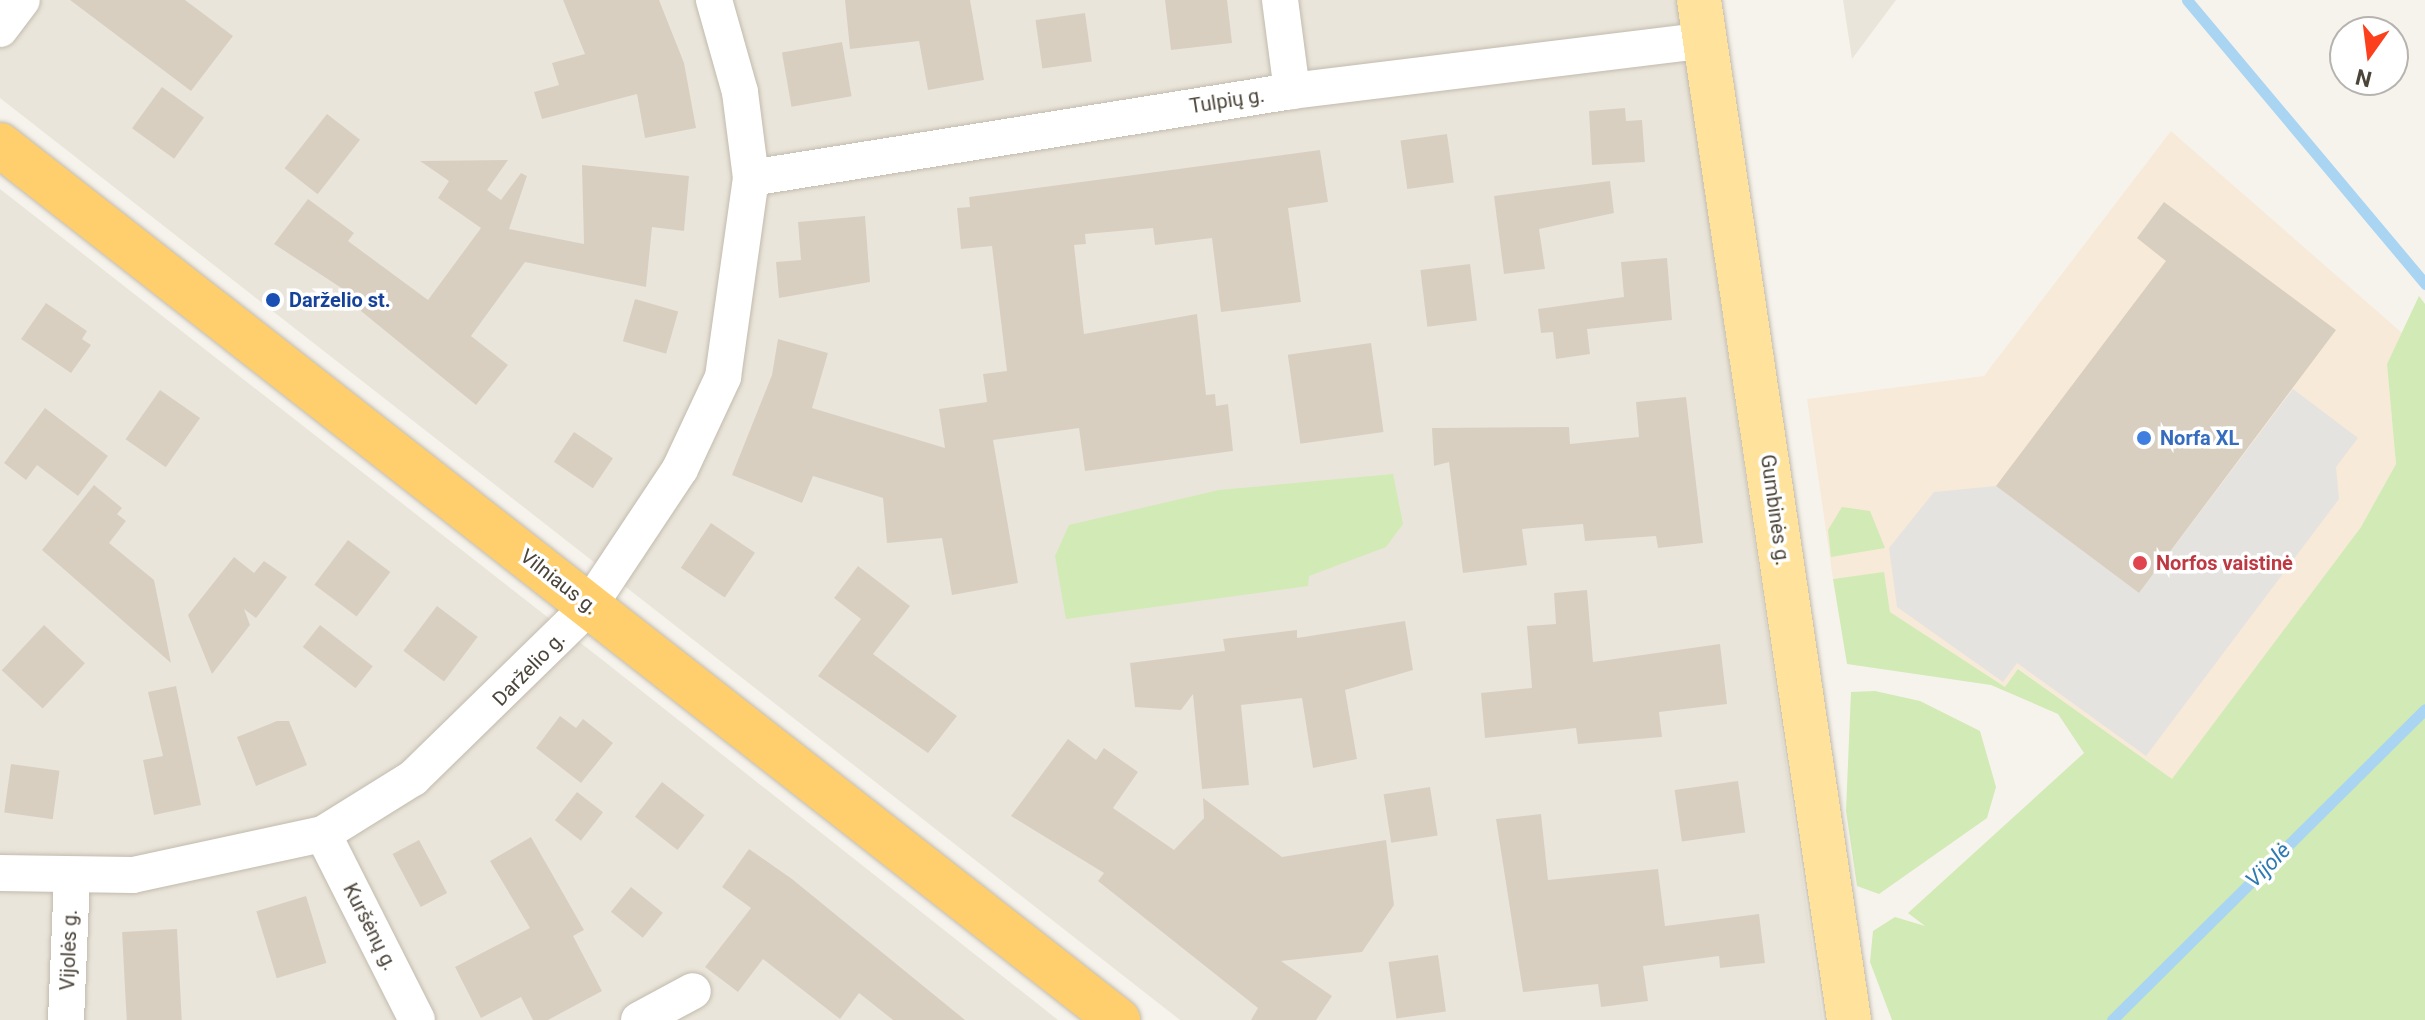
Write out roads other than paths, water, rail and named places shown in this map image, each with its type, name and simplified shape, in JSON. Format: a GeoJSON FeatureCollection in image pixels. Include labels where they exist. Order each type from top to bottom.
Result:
{"type":"FeatureCollection","features":[{"type":"Feature","properties":{"kind":"highway","name":"Vilniaus g."},"geometry":{"type":"LineString","coordinates":[[0,145],[1118,1020]]}},
{"type":"Feature","properties":{"kind":"main road","name":"Gumbinės g."},"geometry":{"type":"LineString","coordinates":[[1702,20],[1849,1020]]}},
{"type":"Feature","properties":{"kind":"street"},"geometry":{"type":"LineString","coordinates":[[0,29],[22,0]]}},
{"type":"Feature","properties":{"kind":"street","name":"Darželio g."},"geometry":{"type":"LineString","coordinates":[[0,873],[72,879],[197,866],[323,834],[413,778],[589,606],[680,469],[723,377],[751,178],[740,92],[714,0]]}},
{"type":"Feature","properties":{"kind":"street"},"geometry":{"type":"LineString","coordinates":[[1280,0],[1292,91]]}},
{"type":"Feature","properties":{"kind":"street","name":"Tulpių g."},"geometry":{"type":"LineString","coordinates":[[751,178],[1292,91],[1702,20]]}},
{"type":"Feature","properties":{"kind":"street","name":"Kuršėnų g."},"geometry":{"type":"LineString","coordinates":[[323,834],[417,1020]]}},
{"type":"Feature","properties":{"kind":"street","name":"Vijolės g."},"geometry":{"type":"LineString","coordinates":[[66,1020],[72,879]]}},
{"type":"Feature","properties":{"kind":"street"},"geometry":{"type":"LineString","coordinates":[[639,1020],[693,991]]}},
{"type":"Feature","properties":{"kind":"waterway"},"geometry":{"type":"LineString","coordinates":[[2187,0],[2425,284]]}},
{"type":"Feature","properties":{"kind":"waterway","name":"Vijolė"},"geometry":{"type":"LineString","coordinates":[[2112,1020],[2425,709]]}},
{"type":"Feature","properties":{"kind":"place","name":"Darželio st."},"geometry":{"type":"Point","coordinates":[273,300]}},
{"type":"Feature","properties":{"kind":"place","name":"Norfa XL"},"geometry":{"type":"Point","coordinates":[2144,438]}},
{"type":"Feature","properties":{"kind":"place","name":"Norfos vaistinė"},"geometry":{"type":"Point","coordinates":[2140,563]}}]}
